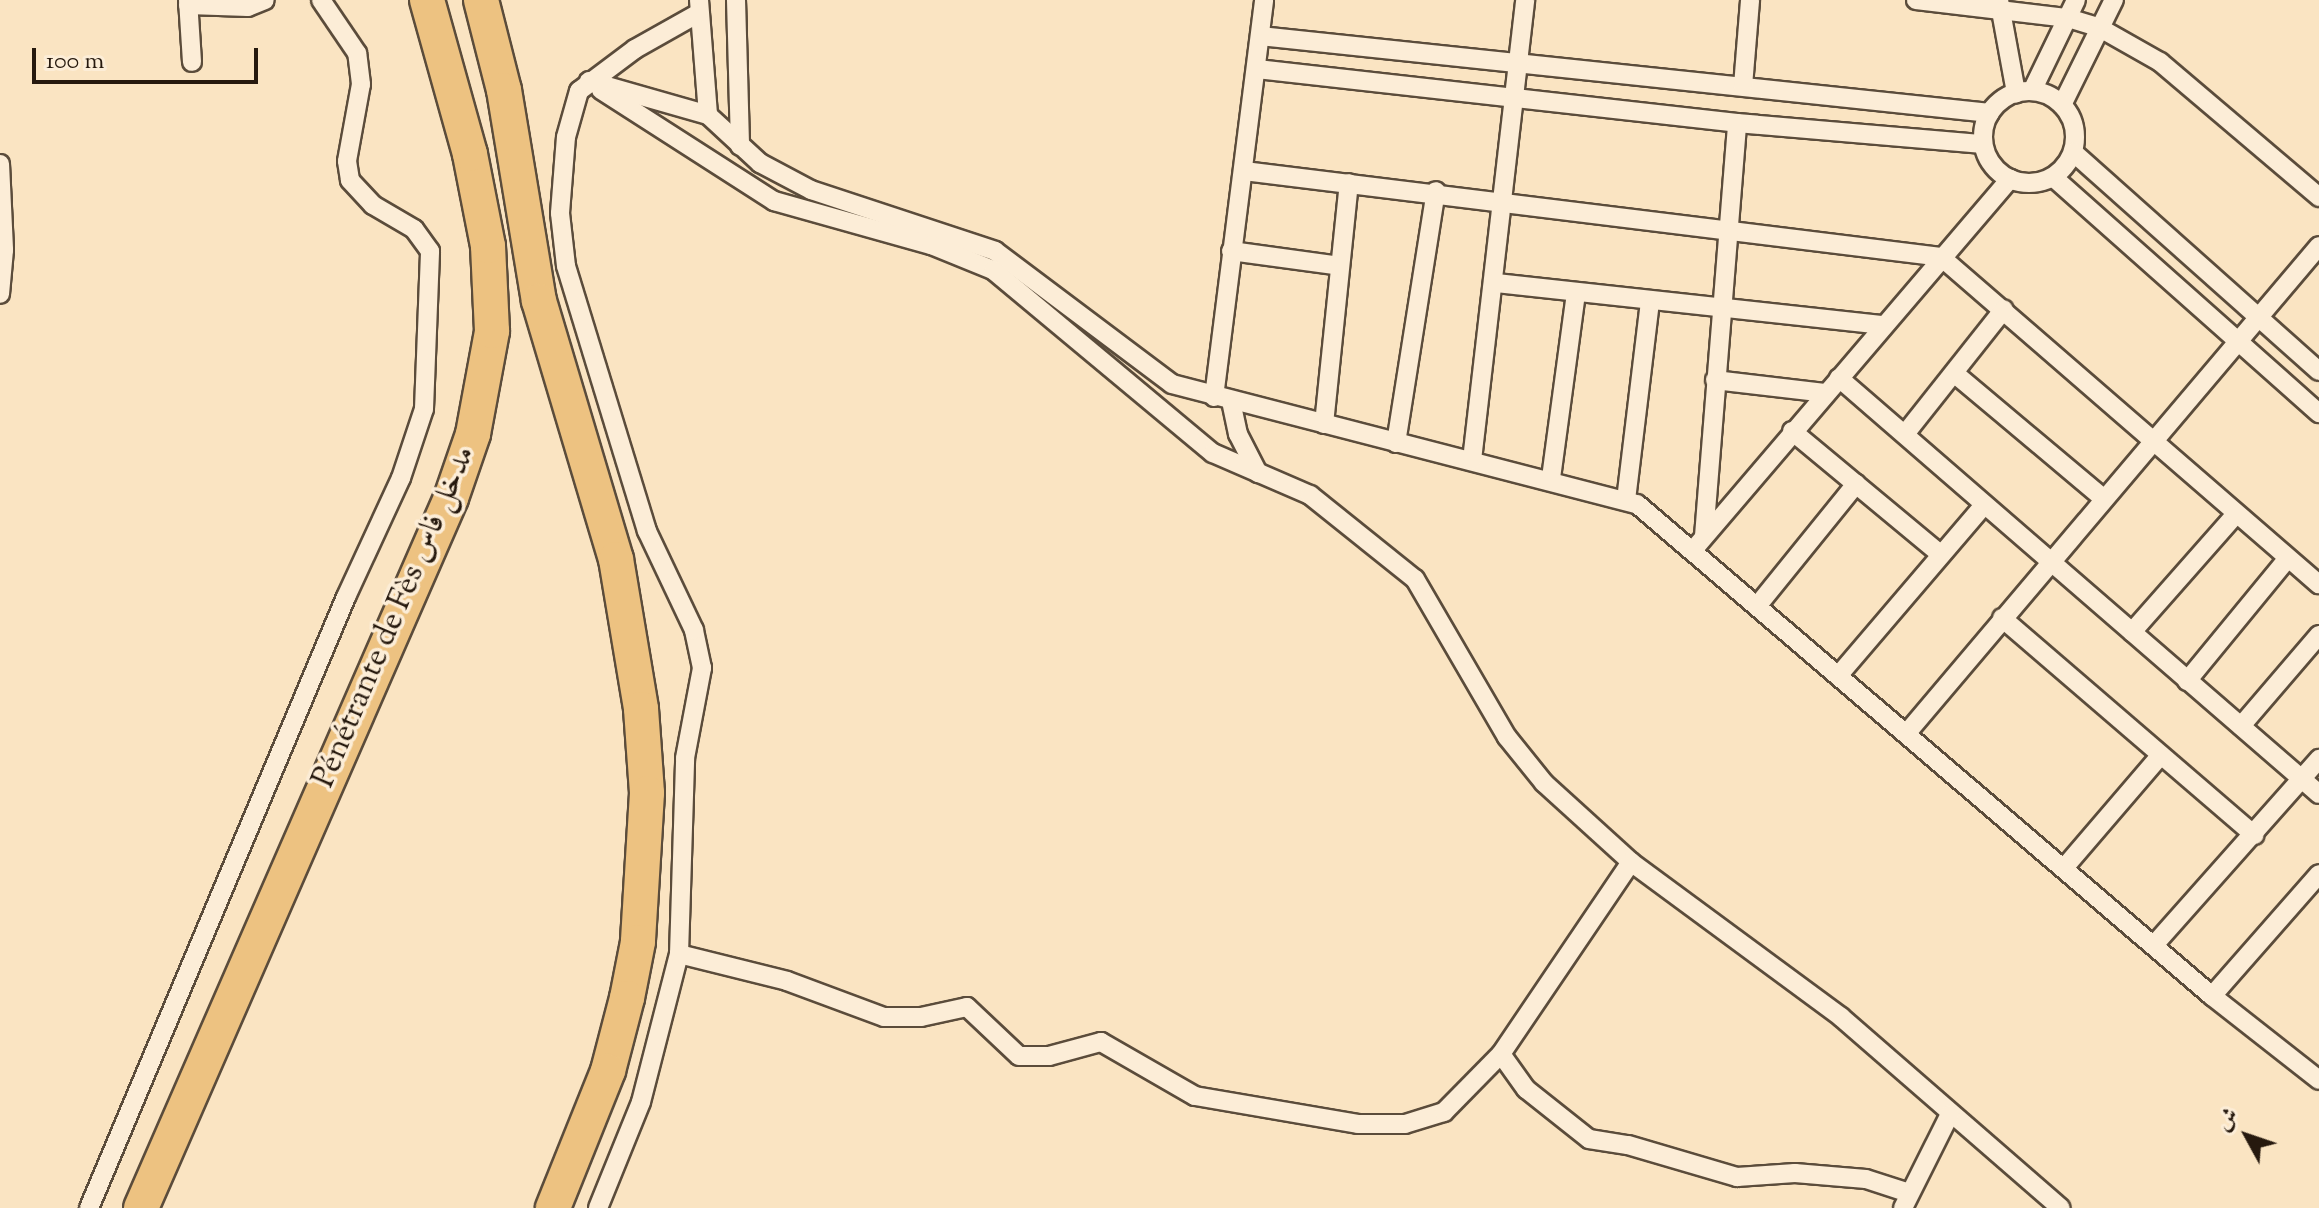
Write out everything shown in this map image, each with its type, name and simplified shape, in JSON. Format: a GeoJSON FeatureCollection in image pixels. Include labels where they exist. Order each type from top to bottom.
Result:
{"type":"FeatureCollection","features":[{"type":"Feature","properties":{"kind":"highway","name":"Pénétrante de Fès مدخل فاس"},"geometry":{"type":"LineString","coordinates":[[141,1208],[451,498],[476,421],[492,331],[488,246],[456,98],[427,0]]}},
{"type":"Feature","properties":{"kind":"highway"},"geometry":{"type":"LineString","coordinates":[[481,0],[504,90],[539,301],[616,559],[641,709],[647,793],[642,898],[627,998],[608,1071],[553,1208]]}},
{"type":"Feature","properties":{"kind":"street"},"geometry":{"type":"LineString","coordinates":[[192,62],[188,2],[248,7],[265,0]]}},
{"type":"Feature","properties":{"kind":"street"},"geometry":{"type":"LineString","coordinates":[[89,1208],[346,597],[401,478],[424,409],[430,251],[414,229],[365,200],[350,180],[347,161],[361,84],[357,53],[321,0]]}},
{"type":"Feature","properties":{"kind":"street"},"geometry":{"type":"LineString","coordinates":[[736,0],[740,146]]}},
{"type":"Feature","properties":{"kind":"street"},"geometry":{"type":"LineString","coordinates":[[1258,473],[1222,399],[1231,251],[1244,171],[1264,0]]}},
{"type":"Feature","properties":{"kind":"street"},"geometry":{"type":"LineString","coordinates":[[1472,460],[1496,283],[1525,0]]}},
{"type":"Feature","properties":{"kind":"street"},"geometry":{"type":"LineString","coordinates":[[1743,86],[1750,0]]}},
{"type":"Feature","properties":{"kind":"street"},"geometry":{"type":"LineString","coordinates":[[1916,0],[2001,7],[2068,18],[2100,28],[2160,62],[2319,197]]}},
{"type":"Feature","properties":{"kind":"street"},"geometry":{"type":"LineString","coordinates":[[1260,36],[1990,113],[2024,92],[2076,0]]}},
{"type":"Feature","properties":{"kind":"street"},"geometry":{"type":"LineString","coordinates":[[2062,105],[2114,0]]}},
{"type":"Feature","properties":{"kind":"street"},"geometry":{"type":"LineString","coordinates":[[598,1208],[641,1102],[679,954],[685,758],[702,659],[688,616],[647,531],[566,266],[560,213],[567,124],[574,100],[589,81],[699,6],[708,115]]}},
{"type":"Feature","properties":{"kind":"street"},"geometry":{"type":"LineString","coordinates":[[2001,7],[2024,92]]}},
{"type":"Feature","properties":{"kind":"street"},"geometry":{"type":"LineString","coordinates":[[1257,69],[1737,123],[1983,144]]}},
{"type":"Feature","properties":{"kind":"street"},"geometry":{"type":"LineString","coordinates":[[589,81],[708,115],[740,146],[779,176],[811,190],[995,251],[1156,376],[1222,399],[1551,478],[1626,500],[1699,543],[1758,605],[1838,676],[2212,996],[2319,1080]]}},
{"type":"Feature","properties":{"kind":"street"},"geometry":{"type":"LineString","coordinates":[[589,81],[774,201],[931,245],[993,270],[1203,446],[1310,495],[1406,569],[1435,606],[1454,648],[1523,761],[1631,862],[1841,1017],[2061,1208]]}},
{"type":"Feature","properties":{"kind":"street"},"geometry":{"type":"LineString","coordinates":[[1990,113],[1983,144],[1995,168],[2010,179],[2032,184],[2053,177],[2073,152],[2076,136],[2062,105],[2024,92]]}},
{"type":"Feature","properties":{"kind":"street"},"geometry":{"type":"LineString","coordinates":[[1699,543],[1724,308],[1737,123]]}},
{"type":"Feature","properties":{"kind":"street"},"geometry":{"type":"LineString","coordinates":[[2073,152],[2319,371]]}},
{"type":"Feature","properties":{"kind":"street"},"geometry":{"type":"LineString","coordinates":[[0,164],[4,250],[0,294]]}},
{"type":"Feature","properties":{"kind":"street"},"geometry":{"type":"LineString","coordinates":[[1244,171],[1505,199],[1941,257],[2319,584]]}},
{"type":"Feature","properties":{"kind":"street"},"geometry":{"type":"LineString","coordinates":[[2053,177],[2319,413]]}},
{"type":"Feature","properties":{"kind":"street"},"geometry":{"type":"LineString","coordinates":[[1699,543],[2010,179]]}},
{"type":"Feature","properties":{"kind":"street"},"geometry":{"type":"LineString","coordinates":[[1324,424],[1349,183]]}},
{"type":"Feature","properties":{"kind":"street"},"geometry":{"type":"LineString","coordinates":[[1396,443],[1436,191]]}},
{"type":"Feature","properties":{"kind":"street"},"geometry":{"type":"LineString","coordinates":[[1906,734],[2050,560],[2319,246]]}},
{"type":"Feature","properties":{"kind":"street"},"geometry":{"type":"LineString","coordinates":[[1231,251],[1340,266]]}},
{"type":"Feature","properties":{"kind":"street"},"geometry":{"type":"LineString","coordinates":[[1496,283],[1884,325]]}},
{"type":"Feature","properties":{"kind":"street"},"geometry":{"type":"LineString","coordinates":[[1551,478],[1576,294]]}},
{"type":"Feature","properties":{"kind":"street"},"geometry":{"type":"LineString","coordinates":[[1626,500],[1650,301]]}},
{"type":"Feature","properties":{"kind":"street"},"geometry":{"type":"LineString","coordinates":[[1905,434],[2004,309]]}},
{"type":"Feature","properties":{"kind":"street"},"geometry":{"type":"LineString","coordinates":[[1954,373],[2104,499]]}},
{"type":"Feature","properties":{"kind":"street"},"geometry":{"type":"LineString","coordinates":[[1839,378],[2319,794]]}},
{"type":"Feature","properties":{"kind":"street"},"geometry":{"type":"LineString","coordinates":[[1715,380],[1826,393]]}},
{"type":"Feature","properties":{"kind":"street"},"geometry":{"type":"LineString","coordinates":[[1792,431],[1940,554]]}},
{"type":"Feature","properties":{"kind":"street"},"geometry":{"type":"LineString","coordinates":[[1758,605],[1856,484]]}},
{"type":"Feature","properties":{"kind":"street"},"geometry":{"type":"LineString","coordinates":[[1838,676],[1984,505]]}},
{"type":"Feature","properties":{"kind":"street"},"geometry":{"type":"LineString","coordinates":[[2132,632],[2236,514]]}},
{"type":"Feature","properties":{"kind":"street"},"geometry":{"type":"LineString","coordinates":[[2187,681],[2288,558]]}},
{"type":"Feature","properties":{"kind":"street"},"geometry":{"type":"LineString","coordinates":[[2002,618],[2254,835]]}},
{"type":"Feature","properties":{"kind":"street"},"geometry":{"type":"LineString","coordinates":[[2241,726],[2319,635]]}},
{"type":"Feature","properties":{"kind":"street"},"geometry":{"type":"LineString","coordinates":[[2064,868],[2160,756]]}},
{"type":"Feature","properties":{"kind":"street"},"geometry":{"type":"LineString","coordinates":[[2154,945],[2319,759]]}},
{"type":"Feature","properties":{"kind":"street"},"geometry":{"type":"LineString","coordinates":[[679,954],[787,981],[884,1017],[921,1017],[962,1006],[997,1031],[1019,1056],[1049,1056],[1101,1042],[1195,1096],[1358,1124],[1405,1124],[1436,1117],[1459,1101],[1501,1054],[1631,862]]}},
{"type":"Feature","properties":{"kind":"street"},"geometry":{"type":"LineString","coordinates":[[2212,996],[2316,883]]}},
{"type":"Feature","properties":{"kind":"street"},"geometry":{"type":"LineString","coordinates":[[1501,1054],[1526,1089],[1589,1139],[1628,1145],[1737,1177],[1795,1173],[1866,1179],[1906,1200],[1950,1114]]}}]}
